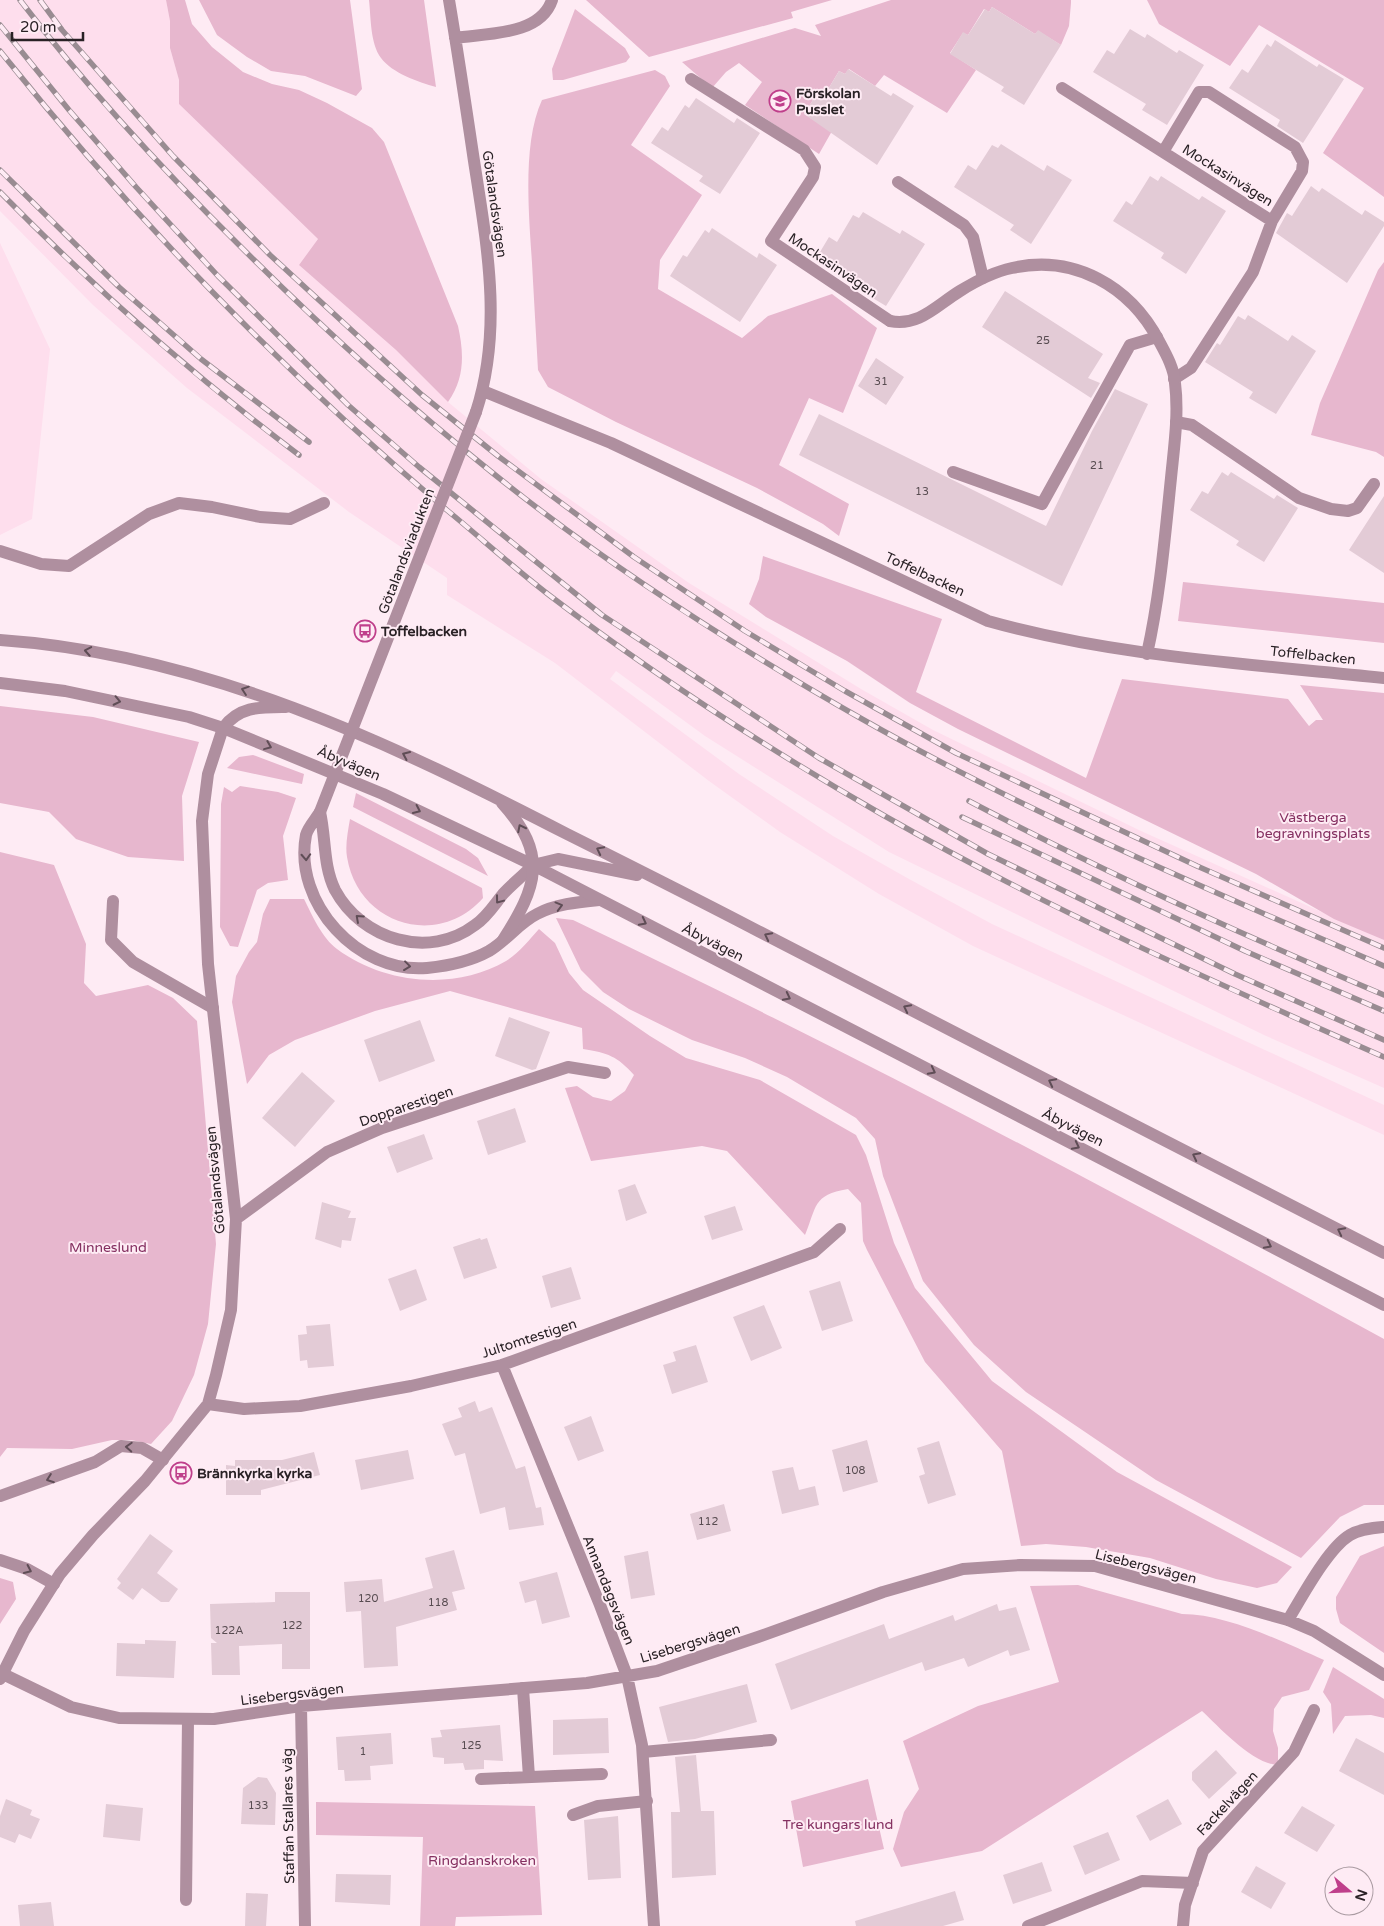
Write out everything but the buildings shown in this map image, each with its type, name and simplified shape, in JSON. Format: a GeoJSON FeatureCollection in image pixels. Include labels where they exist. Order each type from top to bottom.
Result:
{"type":"FeatureCollection","features":[{"type":"Feature","properties":{"kind":"street","name":"Götalandsvägen"},"geometry":{"type":"LineString","coordinates":[[448,0],[489,268],[492,318],[488,367],[483,392],[476,412]]}},
{"type":"Feature","properties":{"kind":"street"},"geometry":{"type":"LineString","coordinates":[[455,38],[524,28],[541,17],[552,0]]}},
{"type":"Feature","properties":{"kind":"street","name":"Mockasinvägen"},"geometry":{"type":"LineString","coordinates":[[691,79],[804,150],[815,167],[813,177],[772,241],[890,321],[903,324],[920,318],[959,291],[983,278],[1013,268],[1037,266],[1062,266],[1084,272],[1112,286],[1131,302],[1157,337],[1168,358],[1174,379],[1176,422],[1165,540],[1147,654]]}},
{"type":"Feature","properties":{"kind":"street"},"geometry":{"type":"LineString","coordinates":[[1062,88],[1163,152]]}},
{"type":"Feature","properties":{"kind":"street","name":"Mockasinvägen"},"geometry":{"type":"LineString","coordinates":[[1174,379],[1191,368],[1238,298],[1253,272],[1272,221],[1302,171],[1303,162],[1294,147],[1209,92],[1199,92],[1163,152],[1272,221]]}},
{"type":"Feature","properties":{"kind":"street"},"geometry":{"type":"LineString","coordinates":[[898,182],[964,225],[973,237],[983,278]]}},
{"type":"Feature","properties":{"kind":"street"},"geometry":{"type":"LineString","coordinates":[[953,472],[1042,504],[1130,345],[1157,337]]}},
{"type":"Feature","properties":{"kind":"street","name":"Toffelbacken"},"geometry":{"type":"LineString","coordinates":[[483,392],[611,443],[988,621],[1147,654],[1384,678]]}},
{"type":"Feature","properties":{"kind":"street","name":"Götalandsviadukten"},"geometry":{"type":"LineString","coordinates":[[476,412],[320,812],[306,833],[305,852],[308,880],[327,919],[350,943],[364,953],[393,964],[426,968],[468,960],[489,951],[536,914],[573,902],[600,900]]}},
{"type":"Feature","properties":{"kind":"street"},"geometry":{"type":"LineString","coordinates":[[1176,422],[1192,425],[1299,498],[1331,510],[1357,508],[1374,484]]}},
{"type":"Feature","properties":{"kind":"street"},"geometry":{"type":"LineString","coordinates":[[0,552],[41,564],[68,566],[149,514],[179,503],[212,506],[260,517],[290,519],[324,503]]}},
{"type":"Feature","properties":{"kind":"street"},"geometry":{"type":"LineString","coordinates":[[0,640],[41,643],[132,659],[213,678],[291,707],[404,754],[497,798],[659,880],[1384,1253]]}},
{"type":"Feature","properties":{"kind":"street","name":"Åbyvägen"},"geometry":{"type":"LineString","coordinates":[[0,683],[65,691],[169,712],[223,728],[383,794],[534,865],[1384,1305]]}},
{"type":"Feature","properties":{"kind":"street"},"geometry":{"type":"LineString","coordinates":[[223,728],[231,717],[242,711],[257,707],[291,707]]}},
{"type":"Feature","properties":{"kind":"street","name":"Götalandsvägen"},"geometry":{"type":"LineString","coordinates":[[1,1676],[24,1631],[54,1584],[93,1536],[163,1460],[208,1404],[231,1310],[236,1219],[208,964],[202,821],[208,774],[223,728]]}},
{"type":"Feature","properties":{"kind":"street"},"geometry":{"type":"LineString","coordinates":[[497,798],[516,819],[528,842],[534,865],[532,886],[525,906],[503,940]]}},
{"type":"Feature","properties":{"kind":"street"},"geometry":{"type":"LineString","coordinates":[[320,812],[325,835],[325,855],[335,889],[346,906],[363,922],[388,937],[402,941],[434,942],[463,933],[489,913],[504,893],[534,865],[558,859],[576,861],[659,880]]}},
{"type":"Feature","properties":{"kind":"street"},"geometry":{"type":"LineString","coordinates":[[113,901],[110,940],[133,962],[213,1008]]}},
{"type":"Feature","properties":{"kind":"street","name":"Dopparestigen"},"geometry":{"type":"LineString","coordinates":[[236,1219],[327,1152],[382,1128],[568,1067],[605,1073]]}},
{"type":"Feature","properties":{"kind":"street","name":"Jultomtestigen"},"geometry":{"type":"LineString","coordinates":[[208,1404],[244,1409],[300,1406],[411,1386],[502,1365],[814,1252],[840,1229]]}},
{"type":"Feature","properties":{"kind":"street","name":"Annandagsvägen"},"geometry":{"type":"LineString","coordinates":[[502,1365],[627,1676],[643,1752],[654,1926]]}},
{"type":"Feature","properties":{"kind":"street"},"geometry":{"type":"LineString","coordinates":[[0,1496],[95,1462],[121,1446],[142,1448],[163,1460]]}},
{"type":"Feature","properties":{"kind":"street"},"geometry":{"type":"LineString","coordinates":[[1288,1620],[1315,1575],[1349,1535],[1368,1528],[1384,1527]]}},
{"type":"Feature","properties":{"kind":"street"},"geometry":{"type":"LineString","coordinates":[[0,1560],[27,1569],[54,1584]]}},
{"type":"Feature","properties":{"kind":"street","name":"Lisebergsvägen"},"geometry":{"type":"LineString","coordinates":[[1,1676],[72,1707],[119,1718],[188,1719],[214,1719],[301,1706],[587,1683],[657,1671],[882,1592],[963,1569],[1020,1565],[1095,1566],[1288,1620],[1314,1631],[1384,1675]]}},
{"type":"Feature","properties":{"kind":"street"},"geometry":{"type":"LineString","coordinates":[[523,1688],[529,1777]]}},
{"type":"Feature","properties":{"kind":"street","name":"Staffan Stallares väg"},"geometry":{"type":"LineString","coordinates":[[301,1706],[305,1926]]}},
{"type":"Feature","properties":{"kind":"street","name":"Fackelvägen"},"geometry":{"type":"LineString","coordinates":[[1183,1926],[1185,1905],[1203,1851],[1294,1752],[1314,1710]]}},
{"type":"Feature","properties":{"kind":"street"},"geometry":{"type":"LineString","coordinates":[[186,1900],[188,1719]]}},
{"type":"Feature","properties":{"kind":"street"},"geometry":{"type":"LineString","coordinates":[[643,1752],[771,1740]]}},
{"type":"Feature","properties":{"kind":"street"},"geometry":{"type":"LineString","coordinates":[[481,1779],[602,1774]]}},
{"type":"Feature","properties":{"kind":"street"},"geometry":{"type":"LineString","coordinates":[[573,1815],[598,1806],[647,1801]]}},
{"type":"Feature","properties":{"kind":"street"},"geometry":{"type":"LineString","coordinates":[[1028,1926],[1142,1881],[1192,1883]]}},
{"type":"Feature","properties":{"kind":"shaded area"},"geometry":{"type":"Polygon","coordinates":[[[0,0],[166,0],[170,21],[170,48],[179,80],[179,104],[318,239],[299,265],[396,350],[448,402],[541,479],[689,583],[861,689],[933,730],[1141,831],[1384,940],[1384,1088],[1264,1035],[889,852],[705,736],[616,671],[610,679],[739,774],[833,836],[909,879],[992,924],[1384,1105],[1384,1135],[973,946],[879,894],[780,832],[709,781],[555,663],[447,595],[447,578],[349,512],[187,388],[93,305],[0,211],[0,0]]]}},
{"type":"Feature","properties":{"kind":"shaded area"},"geometry":{"type":"Polygon","coordinates":[[[0,243],[50,349],[32,519],[0,535],[0,243]]]}},
{"type":"Feature","properties":{"kind":"green space"},"geometry":{"type":"Polygon","coordinates":[[[166,0],[185,0],[192,24],[212,47],[243,72],[272,84],[299,90],[327,103],[372,128],[384,142],[458,326],[462,365],[458,384],[448,402],[396,350],[299,265],[318,239],[179,104],[179,80],[170,48],[170,21],[166,0]]]}},
{"type":"Feature","properties":{"kind":"green space"},"geometry":{"type":"Polygon","coordinates":[[[199,0],[350,0],[362,89],[356,96],[305,76],[271,71],[247,57],[217,35],[199,0]]]}},
{"type":"Feature","properties":{"kind":"green space"},"geometry":{"type":"Polygon","coordinates":[[[369,0],[424,0],[436,87],[414,80],[398,72],[381,58],[373,38],[369,0]]]}},
{"type":"Feature","properties":{"kind":"green space"},"geometry":{"type":"Polygon","coordinates":[[[586,0],[832,0],[791,12],[793,18],[649,57],[586,0]]]}},
{"type":"Feature","properties":{"kind":"green space"},"geometry":{"type":"Polygon","coordinates":[[[891,0],[1071,0],[1071,3],[1069,26],[1061,45],[1038,31],[1035,34],[992,7],[989,12],[984,9],[968,35],[963,33],[950,53],[976,70],[947,113],[884,75],[875,86],[849,69],[845,74],[839,71],[824,96],[818,92],[804,114],[832,131],[819,154],[745,105],[762,82],[739,63],[726,72],[712,88],[682,62],[795,28],[821,36],[815,25],[891,0]]]}},
{"type":"Feature","properties":{"kind":"green space"},"geometry":{"type":"Polygon","coordinates":[[[1147,0],[1384,0],[1384,197],[1323,153],[1364,88],[1259,25],[1230,66],[1159,24],[1147,0]]]}},
{"type":"Feature","properties":{"kind":"green space"},"geometry":{"type":"Polygon","coordinates":[[[575,9],[625,48],[630,57],[626,62],[563,80],[553,80],[552,69],[575,9]]]}},
{"type":"Feature","properties":{"kind":"green space"},"geometry":{"type":"Polygon","coordinates":[[[655,70],[665,76],[670,86],[631,145],[702,195],[660,260],[658,289],[742,338],[768,316],[832,294],[877,328],[843,413],[809,398],[779,465],[849,504],[839,536],[823,524],[757,488],[616,422],[548,387],[538,370],[528,180],[532,137],[542,100],[655,70]]]}},
{"type":"Feature","properties":{"kind":"green space"},"geometry":{"type":"Polygon","coordinates":[[[1384,262],[1384,457],[1376,452],[1311,435],[1320,403],[1378,270],[1384,262]]]}},
{"type":"Feature","properties":{"kind":"green space","name":"Västberga begravningsplats"},"geometry":{"type":"Polygon","coordinates":[[[763,556],[942,619],[916,692],[1086,778],[1122,679],[1288,699],[1309,726],[1316,720],[1323,720],[1300,685],[1384,693],[1384,940],[1334,919],[1256,874],[958,729],[910,703],[847,661],[766,617],[749,604],[759,579],[763,556]]]}},
{"type":"Feature","properties":{"kind":"green space"},"geometry":{"type":"Polygon","coordinates":[[[1183,582],[1384,603],[1384,643],[1178,621],[1183,582]]]}},
{"type":"Feature","properties":{"kind":"green space"},"geometry":{"type":"Polygon","coordinates":[[[0,706],[93,717],[199,742],[182,796],[184,861],[128,857],[76,839],[49,812],[0,803],[0,706]]]}},
{"type":"Feature","properties":{"kind":"green space"},"geometry":{"type":"Polygon","coordinates":[[[253,755],[304,774],[302,784],[227,768],[239,757],[253,755]]]}},
{"type":"Feature","properties":{"kind":"green space"},"geometry":{"type":"Polygon","coordinates":[[[240,786],[278,792],[296,798],[283,836],[288,880],[268,883],[257,890],[238,947],[230,946],[220,927],[221,804],[224,787],[232,792],[240,786]]]}},
{"type":"Feature","properties":{"kind":"green space"},"geometry":{"type":"Polygon","coordinates":[[[356,793],[466,849],[478,858],[488,876],[353,807],[356,793]]]}},
{"type":"Feature","properties":{"kind":"green space"},"geometry":{"type":"Polygon","coordinates":[[[350,819],[482,888],[483,898],[465,914],[444,923],[423,925],[402,922],[383,913],[367,899],[354,880],[346,852],[350,819]]]}},
{"type":"Feature","properties":{"kind":"green space","name":"Minneslund"},"geometry":{"type":"Polygon","coordinates":[[[0,852],[54,865],[86,944],[84,983],[96,996],[148,985],[173,998],[197,1021],[216,1244],[208,1324],[194,1375],[172,1421],[151,1444],[131,1440],[112,1440],[72,1449],[7,1448],[0,1457],[0,852]]]}},
{"type":"Feature","properties":{"kind":"green space"},"geometry":{"type":"Polygon","coordinates":[[[270,899],[304,899],[322,933],[337,949],[356,961],[376,970],[420,979],[443,980],[465,977],[486,971],[511,958],[539,929],[555,943],[569,973],[583,990],[650,1036],[686,1058],[760,1080],[856,1135],[866,1155],[894,1243],[915,1288],[992,1381],[1117,1472],[1292,1567],[1277,1583],[1257,1588],[1216,1579],[1150,1558],[1086,1547],[1046,1544],[1021,1546],[1002,1451],[925,1362],[863,1241],[861,1203],[848,1189],[828,1195],[822,1199],[814,1210],[805,1235],[727,1151],[702,1146],[591,1161],[565,1088],[577,1086],[593,1097],[611,1101],[625,1091],[634,1075],[612,1056],[583,1049],[582,1028],[450,991],[375,1011],[295,1040],[269,1055],[247,1084],[232,1002],[236,976],[249,952],[257,942],[263,914],[270,899]]]}},
{"type":"Feature","properties":{"kind":"green space"},"geometry":{"type":"Polygon","coordinates":[[[556,918],[573,920],[778,1020],[1083,1177],[1384,1339],[1384,1505],[1364,1505],[1340,1517],[1301,1558],[1156,1480],[1026,1392],[974,1345],[923,1281],[883,1176],[875,1139],[856,1118],[787,1077],[745,1058],[692,1040],[629,1009],[603,992],[581,970],[556,918]]]}},
{"type":"Feature","properties":{"kind":"green space"},"geometry":{"type":"Polygon","coordinates":[[[1384,1546],[1384,1653],[1340,1623],[1336,1609],[1336,1597],[1360,1556],[1384,1546]]]}},
{"type":"Feature","properties":{"kind":"green space"},"geometry":{"type":"Polygon","coordinates":[[[0,1578],[13,1582],[16,1599],[0,1624],[0,1578]]]}},
{"type":"Feature","properties":{"kind":"green space"},"geometry":{"type":"Polygon","coordinates":[[[1078,1585],[1182,1614],[1199,1615],[1236,1624],[1324,1660],[1309,1690],[1282,1697],[1274,1709],[1273,1731],[1278,1748],[1278,1765],[1258,1759],[1248,1752],[1202,1711],[982,1851],[901,1867],[893,1849],[904,1812],[919,1789],[903,1741],[978,1706],[1059,1682],[1030,1586],[1078,1585]]]}},
{"type":"Feature","properties":{"kind":"green space"},"geometry":{"type":"Polygon","coordinates":[[[1333,1667],[1384,1699],[1384,1718],[1371,1715],[1345,1716],[1333,1734],[1331,1704],[1323,1692],[1333,1667]]]}},
{"type":"Feature","properties":{"kind":"green space","name":"Tre kungars lund"},"geometry":{"type":"Polygon","coordinates":[[[868,1779],[884,1849],[803,1867],[791,1801],[868,1779]]]}},
{"type":"Feature","properties":{"kind":"green space","name":"Ringdanskroken"},"geometry":{"type":"Polygon","coordinates":[[[316,1802],[535,1806],[542,1915],[456,1917],[455,1926],[420,1926],[423,1837],[316,1835],[316,1802]]]}},
{"type":"Feature","properties":{"kind":"railway"},"geometry":{"type":"LineString","coordinates":[[20,0],[45,33],[126,127],[271,277],[364,364],[428,420],[537,508],[627,573],[719,634],[925,754],[1054,819],[1384,966]]}},
{"type":"Feature","properties":{"kind":"railway"},"geometry":{"type":"LineString","coordinates":[[40,0],[62,30],[173,156],[270,255],[422,395],[498,456],[634,557],[745,631],[845,691],[956,753],[1197,866],[1384,948]]}},
{"type":"Feature","properties":{"kind":"railway"},"geometry":{"type":"LineString","coordinates":[[0,25],[69,110],[136,187],[218,276],[348,405],[419,467],[602,615],[819,758],[988,854],[1235,974],[1384,1040]]}},
{"type":"Feature","properties":{"kind":"railway"},"geometry":{"type":"LineString","coordinates":[[0,51],[104,175],[158,235],[269,349],[386,458],[536,585],[589,625],[670,682],[754,737],[840,790],[944,849],[1130,942],[1384,1057]]}},
{"type":"Feature","properties":{"kind":"railway"},"geometry":{"type":"LineString","coordinates":[[0,170],[119,287],[201,359],[309,442]]}},
{"type":"Feature","properties":{"kind":"railway"},"geometry":{"type":"LineString","coordinates":[[0,192],[71,262],[144,329],[220,393],[299,455]]}},
{"type":"Feature","properties":{"kind":"railway"},"geometry":{"type":"LineString","coordinates":[[969,801],[1071,853],[1174,902],[1384,995]]}},
{"type":"Feature","properties":{"kind":"railway"},"geometry":{"type":"LineString","coordinates":[[962,817],[1245,951],[1384,1011]]}},
{"type":"Feature","properties":{"kind":"place","name":"Förskolan Pusslet"},"geometry":{"type":"Point","coordinates":[780,101]}},
{"type":"Feature","properties":{"kind":"place","name":"Toffelbacken"},"geometry":{"type":"Point","coordinates":[365,631]}},
{"type":"Feature","properties":{"kind":"place","name":"Brännkyrka kyrka"},"geometry":{"type":"Point","coordinates":[181,1473]}}]}
